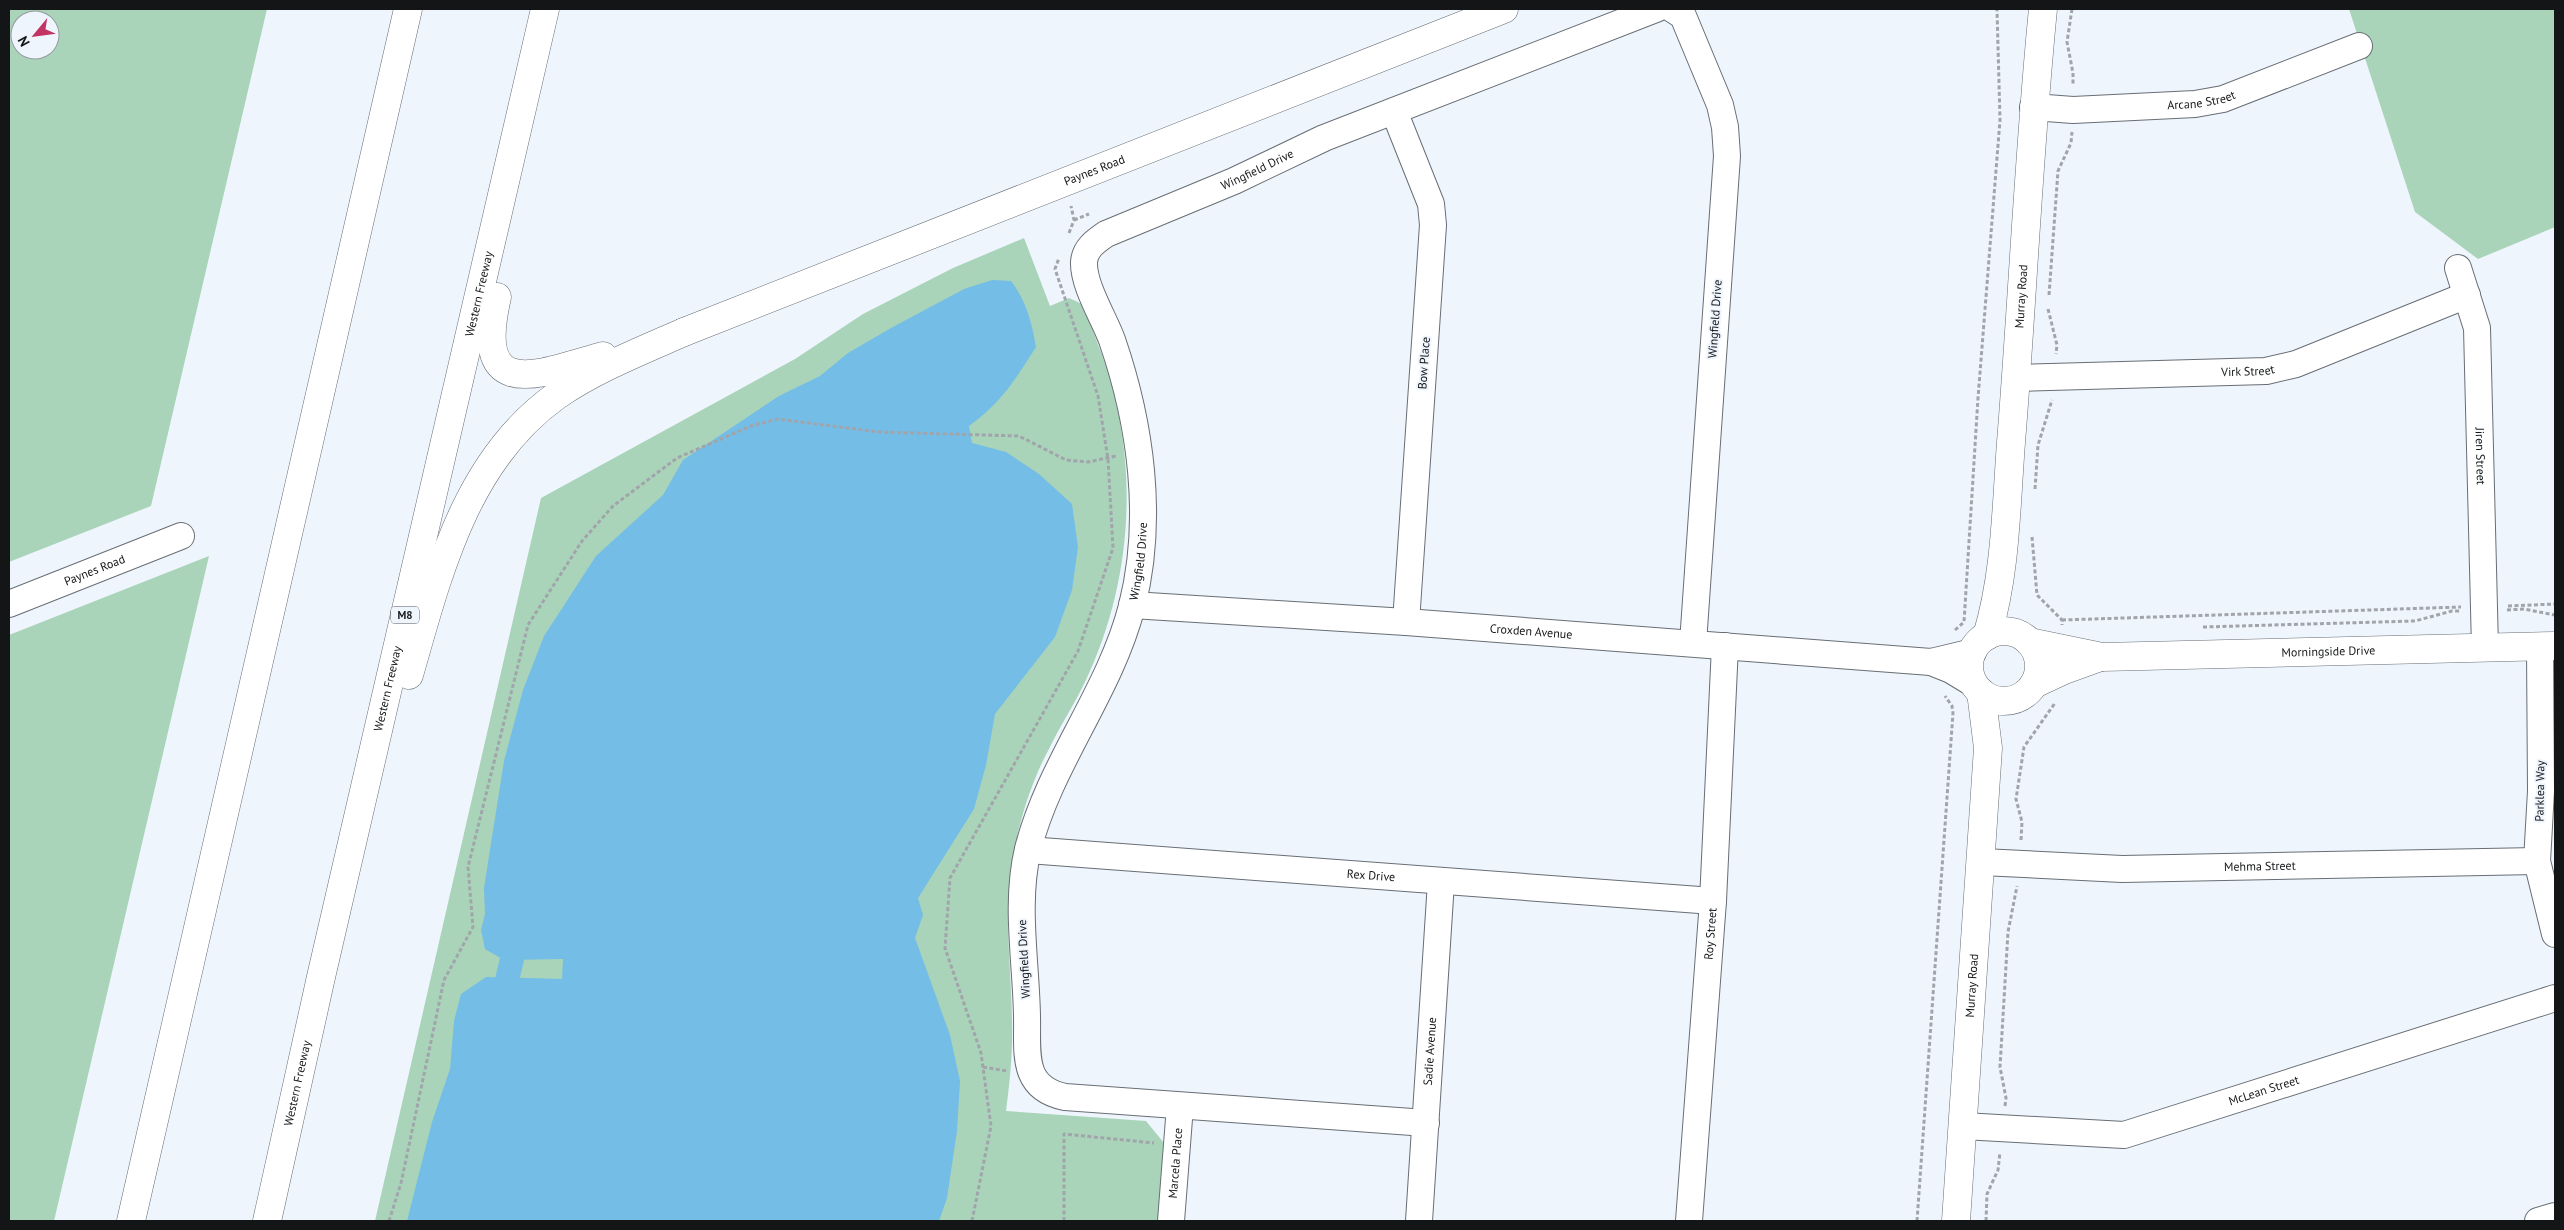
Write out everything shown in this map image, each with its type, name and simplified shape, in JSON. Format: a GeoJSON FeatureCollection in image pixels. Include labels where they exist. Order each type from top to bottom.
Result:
{"type":"FeatureCollection","features":[{"type":"Feature","properties":{"kind":"main road"},"geometry":{"type":"LineString","coordinates":[[131,1221],[408,9]]}},
{"type":"Feature","properties":{"kind":"main road","name":"Western Freeway"},"geometry":{"type":"LineString","coordinates":[[267,1221],[321,978],[545,9]]}},
{"type":"Feature","properties":{"kind":"main road"},"geometry":{"type":"LineString","coordinates":[[553,9],[526,174],[492,322],[490,338],[493,352],[498,363],[506,371],[517,375],[533,375],[684,332]]}},
{"type":"Feature","properties":{"kind":"main road","name":"Paynes Road"},"geometry":{"type":"LineString","coordinates":[[684,332],[1504,9]]}},
{"type":"Feature","properties":{"kind":"main road","name":"Murray Road"},"geometry":{"type":"LineString","coordinates":[[1980,644],[2000,584],[2016,378],[2033,107],[2043,9]]}},
{"type":"Feature","properties":{"kind":"main road"},"geometry":{"type":"LineString","coordinates":[[321,978],[415,654],[448,546],[465,506],[505,444],[530,418],[555,397],[611,365],[684,332]]}},
{"type":"Feature","properties":{"kind":"main road","name":"Murray Road"},"geometry":{"type":"LineString","coordinates":[[2000,584],[2024,638]]}},
{"type":"Feature","properties":{"kind":"main road"},"geometry":{"type":"LineString","coordinates":[[2008,631],[2024,638],[2038,658],[2039,669],[2025,691],[2001,701],[1978,688],[1970,674],[1980,644],[2008,631]]}},
{"type":"Feature","properties":{"kind":"main road","name":"Morningside Drive"},"geometry":{"type":"LineString","coordinates":[[2024,638],[2102,657],[2548,647]]}},
{"type":"Feature","properties":{"kind":"main road","name":"Morningside Drive"},"geometry":{"type":"LineString","coordinates":[[2025,691],[2064,670],[2102,657]]}},
{"type":"Feature","properties":{"kind":"main road","name":"Murray Road"},"geometry":{"type":"LineString","coordinates":[[1956,1221],[1982,862],[1988,748],[1978,688]]}},
{"type":"Feature","properties":{"kind":"main road","name":"Murray Road"},"geometry":{"type":"LineString","coordinates":[[1988,748],[2025,691]]}},
{"type":"Feature","properties":{"kind":"street","name":"Wingfield Drive"},"geometry":{"type":"LineString","coordinates":[[1426,1123],[1053,1095],[1041,1087],[1032,1076],[1027,1060],[1022,900],[1028,850],[1046,798],[1064,756],[1104,684],[1132,605],[1140,546],[1142,493],[1139,451],[1129,395],[1112,340],[1086,277],[1085,258],[1093,243],[1106,234],[1234,182],[1302,148],[1656,9]]}},
{"type":"Feature","properties":{"kind":"street","name":"Wingfield Drive"},"geometry":{"type":"LineString","coordinates":[[1672,9],[1683,16],[1720,105],[1725,127],[1727,156],[1693,643]]}},
{"type":"Feature","properties":{"kind":"street","name":"Arcane Street"},"geometry":{"type":"LineString","coordinates":[[2033,107],[2073,110],[2195,104],[2223,99],[2359,46]]}},
{"type":"Feature","properties":{"kind":"street","name":"Bow Place"},"geometry":{"type":"LineString","coordinates":[[1394,111],[1431,204],[1433,225],[1406,622]]}},
{"type":"Feature","properties":{"kind":"street","name":"Jiren Street"},"geometry":{"type":"LineString","coordinates":[[2458,268],[2477,328],[2485,648]]}},
{"type":"Feature","properties":{"kind":"street","name":"Virk Street"},"geometry":{"type":"LineString","coordinates":[[2016,378],[2266,371],[2296,364],[2467,294]]}},
{"type":"Feature","properties":{"kind":"street","name":"Paynes Road"},"geometry":{"type":"LineString","coordinates":[[9,604],[182,536]]}},
{"type":"Feature","properties":{"kind":"street","name":"Croxden Avenue"},"geometry":{"type":"LineString","coordinates":[[1132,605],[1406,622],[1940,662],[1980,644]]}},
{"type":"Feature","properties":{"kind":"street","name":"Roy Street"},"geometry":{"type":"LineString","coordinates":[[1689,1221],[1713,901],[1725,646]]}},
{"type":"Feature","properties":{"kind":"street","name":"Parklea Way"},"geometry":{"type":"LineString","coordinates":[[2548,647],[2537,861],[2555,934]]}},
{"type":"Feature","properties":{"kind":"street","name":"Croxden Avenue"},"geometry":{"type":"LineString","coordinates":[[1940,662],[1978,688]]}},
{"type":"Feature","properties":{"kind":"street","name":"Rex Drive"},"geometry":{"type":"LineString","coordinates":[[1028,850],[1713,901]]}},
{"type":"Feature","properties":{"kind":"street","name":"Mehma Street"},"geometry":{"type":"LineString","coordinates":[[1982,862],[2122,869],[2537,861]]}},
{"type":"Feature","properties":{"kind":"street","name":"Sadie Avenue"},"geometry":{"type":"LineString","coordinates":[[1419,1221],[1441,882]]}},
{"type":"Feature","properties":{"kind":"street","name":"McLean Street"},"geometry":{"type":"LineString","coordinates":[[1963,1126],[2124,1135],[2555,998]]}},
{"type":"Feature","properties":{"kind":"street","name":"Marcela Place"},"geometry":{"type":"LineString","coordinates":[[1171,1221],[1180,1106]]}},
{"type":"Feature","properties":{"kind":"street"},"geometry":{"type":"LineString","coordinates":[[2538,1221],[2555,1216]]}},
{"type":"Feature","properties":{"kind":"path"},"geometry":{"type":"LineString","coordinates":[[1917,1221],[1953,713],[1952,706],[1941,690],[1940,662],[1945,640],[1964,622],[1978,398],[2000,120],[1997,9]]}},
{"type":"Feature","properties":{"kind":"path"},"geometry":{"type":"LineString","coordinates":[[1066,183],[1074,220],[1067,237]]}},
{"type":"Feature","properties":{"kind":"path"},"geometry":{"type":"LineString","coordinates":[[972,1221],[991,1126],[981,1053],[945,948],[950,878],[1078,651],[1113,548],[1108,459],[1098,396],[1054,269],[1061,253]]}},
{"type":"Feature","properties":{"kind":"path"},"geometry":{"type":"LineString","coordinates":[[389,1221],[401,1183],[444,980],[474,927],[468,867],[528,625],[582,540],[613,506],[677,458],[751,426],[777,419],[879,432],[1019,436],[1066,460],[1088,462],[1139,451]]}},
{"type":"Feature","properties":{"kind":"path"},"geometry":{"type":"LineString","coordinates":[[2200,628],[2415,620],[2452,611],[2555,604]]}},
{"type":"Feature","properties":{"kind":"path"},"geometry":{"type":"LineString","coordinates":[[2062,620],[2524,608],[2555,615]]}},
{"type":"Feature","properties":{"kind":"path"},"geometry":{"type":"LineString","coordinates":[[1064,1221],[1064,1134],[1177,1145]]}},
{"type":"Feature","properties":{"kind":"green space"},"geometry":{"type":"Polygon","coordinates":[[[9,9],[267,9],[151,506],[9,562],[9,9]]]}},
{"type":"Feature","properties":{"kind":"green space"},"geometry":{"type":"Polygon","coordinates":[[[2349,9],[2555,9],[2555,227],[2478,259],[2415,212],[2349,9]]]}},
{"type":"Feature","properties":{"kind":"green space"},"geometry":{"type":"Polygon","coordinates":[[[1024,238],[1050,306],[1069,298],[1082,304],[1098,343],[1111,383],[1120,420],[1127,497],[1120,573],[1112,610],[1100,647],[1085,682],[1053,740],[1037,774],[1019,828],[1013,856],[1008,897],[1012,1042],[1006,1111],[1146,1121],[1164,1143],[1159,1221],[375,1221],[541,498],[795,359],[863,314],[953,268],[1024,238]]]}},
{"type":"Feature","properties":{"kind":"green space"},"geometry":{"type":"Polygon","coordinates":[[[209,556],[54,1221],[9,1221],[9,635],[209,556]]]}},
{"type":"Feature","properties":{"kind":"water"},"geometry":{"type":"Polygon","coordinates":[[[992,280],[1011,281],[1016,288],[1028,312],[1036,347],[999,400],[969,426],[972,443],[1006,452],[1039,474],[1072,504],[1078,547],[1072,590],[1055,637],[995,714],[986,765],[974,809],[918,898],[923,915],[915,938],[950,1035],[960,1081],[957,1131],[947,1198],[939,1221],[407,1221],[432,1122],[450,1069],[454,1021],[461,994],[486,977],[562,979],[563,959],[504,960],[485,949],[481,930],[485,914],[484,888],[504,761],[523,690],[544,636],[596,556],[663,495],[683,460],[779,396],[820,376],[848,353],[964,289],[992,280]]]}},
{"type":"Feature","properties":{"kind":"waterway"},"geometry":{"type":"LineString","coordinates":[[500,1009],[514,951],[515,929]]}}]}
